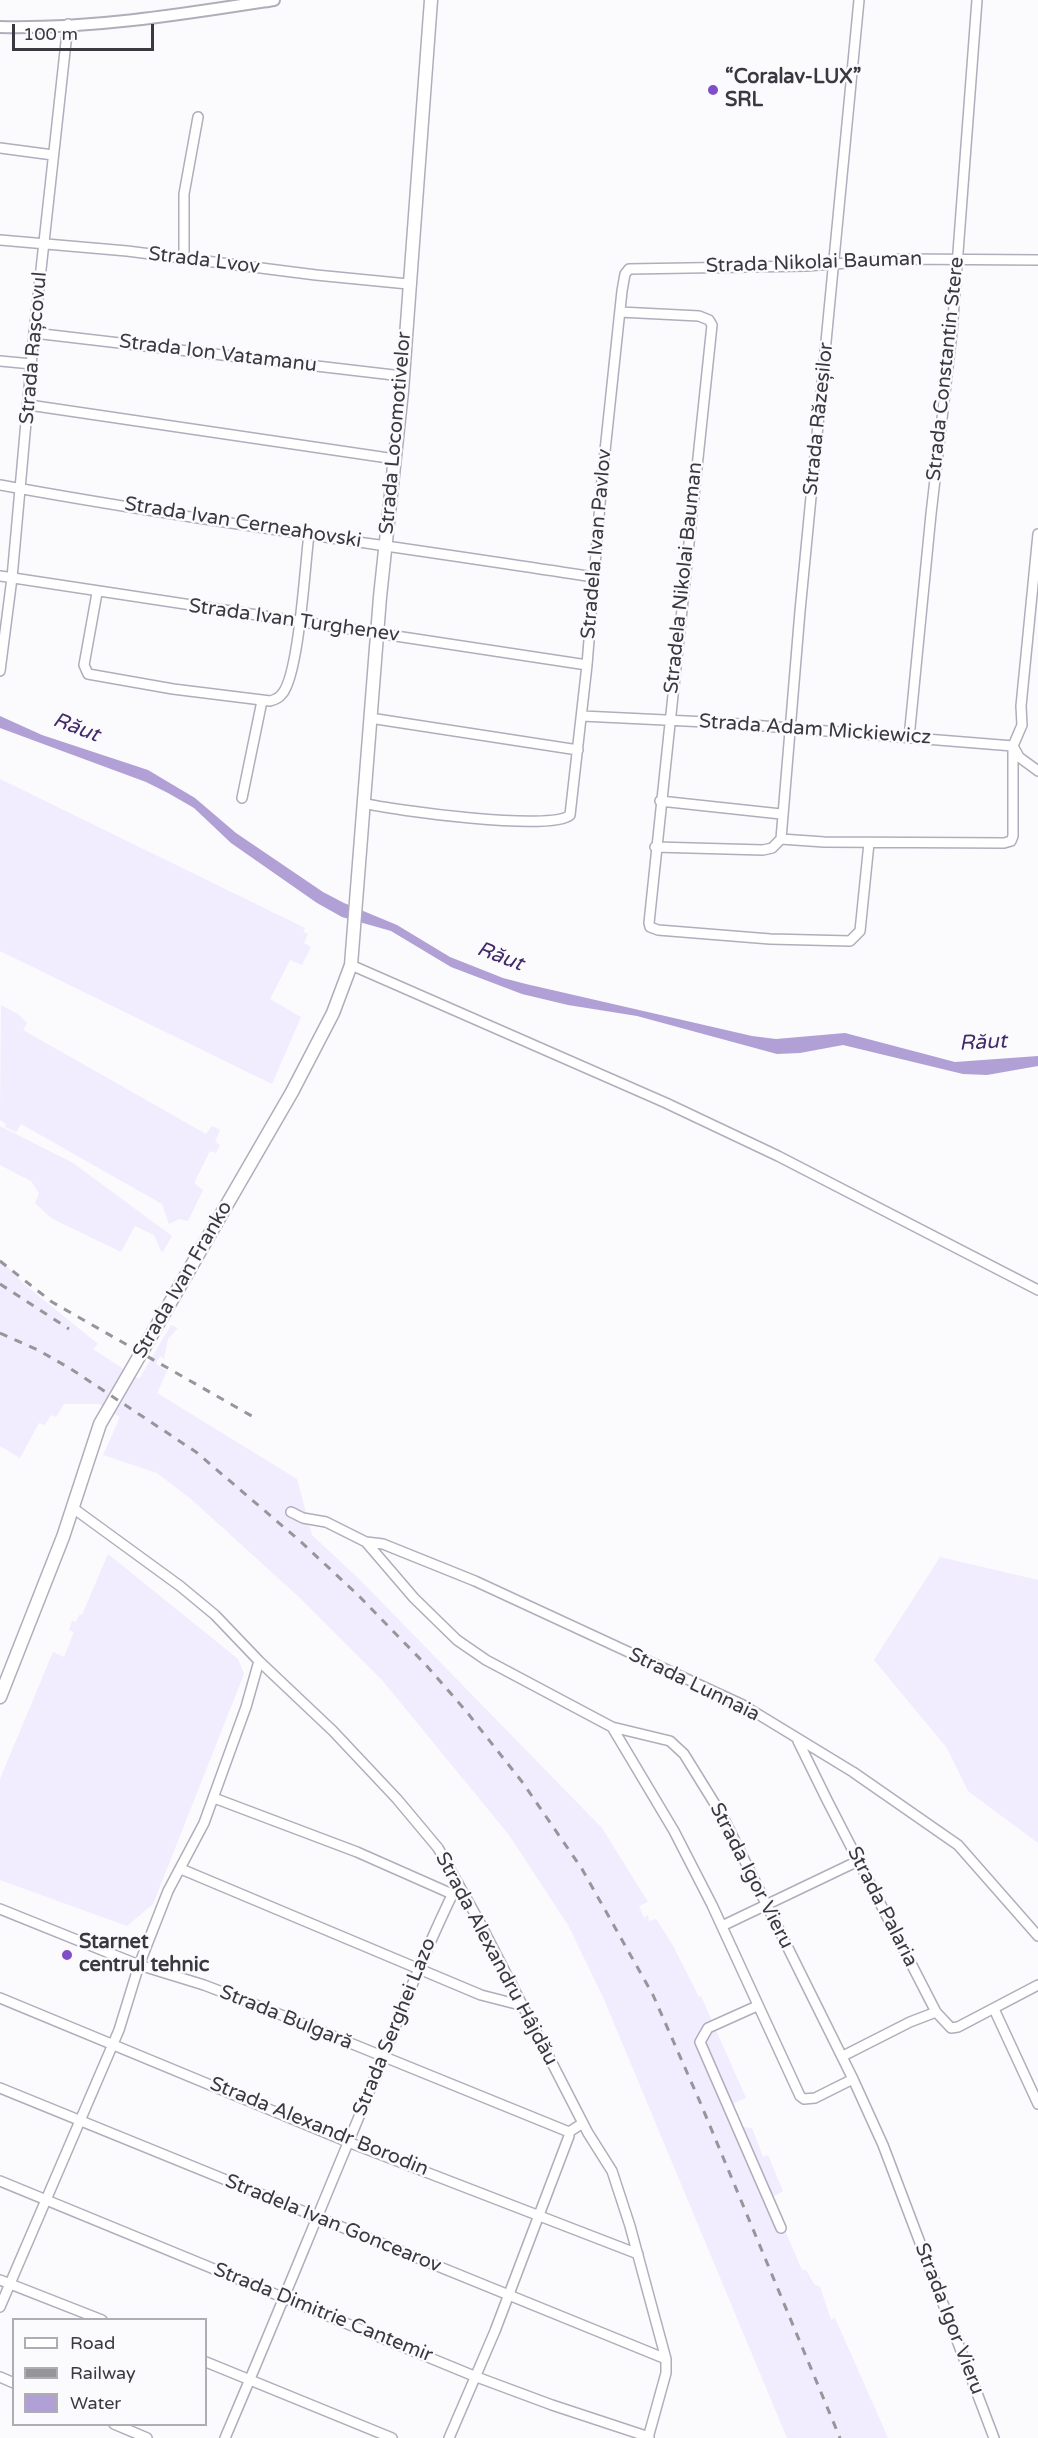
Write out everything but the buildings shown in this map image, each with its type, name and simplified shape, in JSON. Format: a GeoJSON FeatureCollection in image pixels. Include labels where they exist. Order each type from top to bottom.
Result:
{"type":"FeatureCollection","features":[{"type":"Feature","properties":{"kind":"main road","name":"Strada Locomotivelor"},"geometry":{"type":"LineString","coordinates":[[357,867],[395,459],[431,0]]}},
{"type":"Feature","properties":{"kind":"main road","name":"Strada Ivan Franko"},"geometry":{"type":"LineString","coordinates":[[0,1696],[49,1576],[100,1424],[292,1092],[343,992],[351,965],[357,867]]}},
{"type":"Feature","properties":{"kind":"street"},"geometry":{"type":"LineString","coordinates":[[0,27],[162,17],[274,0]]}},
{"type":"Feature","properties":{"kind":"street","name":"Strada Răzeșilor"},"geometry":{"type":"LineString","coordinates":[[781,839],[781,814],[859,0]]}},
{"type":"Feature","properties":{"kind":"street","name":"Strada Constantin Stere"},"geometry":{"type":"LineString","coordinates":[[909,738],[958,260],[977,0]]}},
{"type":"Feature","properties":{"kind":"street","name":"Strada Rașcovul"},"geometry":{"type":"LineString","coordinates":[[0,671],[21,489],[52,154],[68,24]]}},
{"type":"Feature","properties":{"kind":"street"},"geometry":{"type":"LineString","coordinates":[[184,257],[184,194],[198,117]]}},
{"type":"Feature","properties":{"kind":"street"},"geometry":{"type":"LineString","coordinates":[[0,148],[52,154]]}},
{"type":"Feature","properties":{"kind":"street","name":"Strada Lvov"},"geometry":{"type":"LineString","coordinates":[[0,240],[184,257],[316,275],[408,284]]}},
{"type":"Feature","properties":{"kind":"street","name":"Strada Nikolai Bauman"},"geometry":{"type":"LineString","coordinates":[[627,271],[645,267],[835,263],[903,259],[1038,260]]}},
{"type":"Feature","properties":{"kind":"street","name":"Stradela Ivan Pavlov"},"geometry":{"type":"LineString","coordinates":[[363,803],[484,820],[545,820],[569,817],[582,716],[593,577],[620,312],[627,271]]}},
{"type":"Feature","properties":{"kind":"street","name":"Stradela Nikolai Bauman"},"geometry":{"type":"LineString","coordinates":[[620,312],[699,316],[705,317],[712,325],[668,720],[655,847],[650,927],[669,931],[850,941],[860,931],[869,843]]}},
{"type":"Feature","properties":{"kind":"street","name":"Strada Ion Vatamanu"},"geometry":{"type":"LineString","coordinates":[[34,333],[402,376]]}},
{"type":"Feature","properties":{"kind":"street"},"geometry":{"type":"LineString","coordinates":[[0,361],[32,364]]}},
{"type":"Feature","properties":{"kind":"street"},"geometry":{"type":"LineString","coordinates":[[29,405],[395,459]]}},
{"type":"Feature","properties":{"kind":"street","name":"Strada Ivan Cerneahovski"},"geometry":{"type":"LineString","coordinates":[[0,485],[593,577]]}},
{"type":"Feature","properties":{"kind":"street"},"geometry":{"type":"LineString","coordinates":[[97,593],[84,665],[88,674],[262,701],[276,699],[286,688],[296,650],[309,534]]}},
{"type":"Feature","properties":{"kind":"street"},"geometry":{"type":"LineString","coordinates":[[655,847],[763,850],[772,848],[781,839],[869,843],[1004,843],[1011,841],[1013,746],[1022,725],[1021,706],[1033,632],[1038,534]]}},
{"type":"Feature","properties":{"kind":"street","name":"Strada Ivan Turghenev"},"geometry":{"type":"LineString","coordinates":[[0,576],[97,593],[378,632],[587,665]]}},
{"type":"Feature","properties":{"kind":"street"},"geometry":{"type":"LineString","coordinates":[[242,798],[262,701]]}},
{"type":"Feature","properties":{"kind":"street","name":"Strada Adam Mickiewicz"},"geometry":{"type":"LineString","coordinates":[[582,716],[789,728],[1013,746]]}},
{"type":"Feature","properties":{"kind":"street"},"geometry":{"type":"LineString","coordinates":[[370,718],[578,750]]}},
{"type":"Feature","properties":{"kind":"street"},"geometry":{"type":"LineString","coordinates":[[1013,746],[1025,762],[1038,771]]}},
{"type":"Feature","properties":{"kind":"street"},"geometry":{"type":"LineString","coordinates":[[660,801],[781,814]]}},
{"type":"Feature","properties":{"kind":"street"},"geometry":{"type":"LineString","coordinates":[[351,965],[741,1138],[1038,1290]]}},
{"type":"Feature","properties":{"kind":"street","name":"Strada Alexandru Hâjdău"},"geometry":{"type":"LineString","coordinates":[[73,1508],[180,1586],[215,1615],[259,1661],[308,1705],[397,1799],[438,1848],[583,2123],[612,2171],[638,2254],[666,2359],[666,2373],[648,2437]]}},
{"type":"Feature","properties":{"kind":"street","name":"Strada Igor Vieru"},"geometry":{"type":"LineString","coordinates":[[291,1512],[303,1518],[326,1522],[366,1542],[414,1598],[457,1640],[495,1665],[612,1727],[660,1737],[677,1746],[697,1773],[723,1817],[854,2079],[883,2145],[994,2438]]}},
{"type":"Feature","properties":{"kind":"street","name":"Strada Lunnaia"},"geometry":{"type":"LineString","coordinates":[[366,1542],[383,1544],[475,1581],[743,1706],[853,1772],[958,1845],[1038,1936]]}},
{"type":"Feature","properties":{"kind":"street"},"geometry":{"type":"LineString","coordinates":[[0,2307],[113,2045],[139,1965],[168,1891],[200,1834],[246,1707],[259,1661]]}},
{"type":"Feature","properties":{"kind":"street"},"geometry":{"type":"LineString","coordinates":[[612,1727],[674,1831],[722,1926],[797,2090],[804,2099],[815,2098],[854,2079]]}},
{"type":"Feature","properties":{"kind":"street","name":"Strada Palaria"},"geometry":{"type":"LineString","coordinates":[[798,1740],[936,2012]]}},
{"type":"Feature","properties":{"kind":"street"},"geometry":{"type":"LineString","coordinates":[[214,1798],[357,1852],[453,1894]]}},
{"type":"Feature","properties":{"kind":"street"},"geometry":{"type":"LineString","coordinates":[[722,1926],[858,1861]]}},
{"type":"Feature","properties":{"kind":"street"},"geometry":{"type":"LineString","coordinates":[[181,1869],[488,1998],[520,2005]]}},
{"type":"Feature","properties":{"kind":"street","name":"Strada Serghei Lazo"},"geometry":{"type":"LineString","coordinates":[[225,2438],[318,2218],[442,1912],[458,1883]]}},
{"type":"Feature","properties":{"kind":"street","name":"Strada Bulgară"},"geometry":{"type":"LineString","coordinates":[[0,1909],[139,1965],[204,1985],[569,2132]]}},
{"type":"Feature","properties":{"kind":"street"},"geometry":{"type":"LineString","coordinates":[[843,2056],[910,2022],[936,2012],[948,2026],[954,2028],[1038,1985]]}},
{"type":"Feature","properties":{"kind":"street","name":"Strada Alexandr Borodin"},"geometry":{"type":"LineString","coordinates":[[0,1998],[196,2077],[348,2142],[638,2254]]}},
{"type":"Feature","properties":{"kind":"street"},"geometry":{"type":"LineString","coordinates":[[757,2006],[708,2028],[700,2042],[781,2228]]}},
{"type":"Feature","properties":{"kind":"street"},"geometry":{"type":"LineString","coordinates":[[993,2009],[1038,2104]]}},
{"type":"Feature","properties":{"kind":"street","name":"Stradela Ivan Goncearov"},"geometry":{"type":"LineString","coordinates":[[0,2088],[666,2359]]}},
{"type":"Feature","properties":{"kind":"street"},"geometry":{"type":"LineString","coordinates":[[449,2438],[495,2331],[538,2216],[555,2179],[569,2132],[583,2123]]}},
{"type":"Feature","properties":{"kind":"street","name":"Strada Dimitrie Cantemir"},"geometry":{"type":"LineString","coordinates":[[0,2181],[401,2344],[474,2376],[648,2437]]}},
{"type":"Feature","properties":{"kind":"street"},"geometry":{"type":"LineString","coordinates":[[0,2280],[99,2318]]}},
{"type":"Feature","properties":{"kind":"street"},"geometry":{"type":"LineString","coordinates":[[207,2362],[392,2438]]}},
{"type":"Feature","properties":{"kind":"street"},"geometry":{"type":"LineString","coordinates":[[119,2426],[147,2438]]}},
{"type":"Feature","properties":{"kind":"shaded area"},"geometry":{"type":"Polygon","coordinates":[[[0,779],[305,928],[303,932],[308,934],[304,943],[311,947],[302,965],[290,960],[270,999],[301,1017],[272,1084],[0,951],[0,779]]]}},
{"type":"Feature","properties":{"kind":"shaded area"},"geometry":{"type":"Polygon","coordinates":[[[1,1005],[18,1014],[27,1023],[23,1030],[206,1134],[212,1126],[220,1130],[215,1142],[220,1145],[216,1153],[210,1151],[194,1183],[203,1190],[188,1221],[179,1219],[169,1224],[162,1204],[21,1124],[16,1132],[5,1127],[6,1124],[0,1120],[1,1005]]]}},
{"type":"Feature","properties":{"kind":"shaded area"},"geometry":{"type":"Polygon","coordinates":[[[0,1126],[73,1163],[172,1236],[162,1253],[154,1235],[135,1226],[121,1252],[51,1218],[35,1203],[39,1193],[31,1181],[0,1165],[0,1126]]]}},
{"type":"Feature","properties":{"kind":"shaded area"},"geometry":{"type":"Polygon","coordinates":[[[0,1259],[24,1284],[98,1344],[93,1349],[139,1379],[171,1325],[178,1328],[168,1339],[164,1359],[160,1356],[156,1364],[167,1371],[157,1393],[297,1479],[312,1535],[360,1580],[602,1828],[648,1902],[639,1906],[644,1918],[648,1915],[649,1921],[656,1919],[671,1942],[699,1997],[701,1996],[746,2098],[732,2104],[742,2127],[752,2128],[763,2157],[768,2155],[783,2191],[771,2198],[802,2270],[806,2270],[814,2284],[820,2287],[831,2320],[835,2318],[888,2438],[787,2438],[603,1997],[568,1925],[509,1835],[382,1680],[300,1598],[191,1499],[157,1473],[103,1455],[120,1417],[99,1404],[64,1404],[56,1417],[51,1415],[45,1425],[39,1423],[20,1458],[0,1446],[0,1259]]]}},
{"type":"Feature","properties":{"kind":"shaded area"},"geometry":{"type":"Polygon","coordinates":[[[108,1554],[238,1659],[244,1674],[153,1904],[127,1926],[0,1880],[0,1779],[53,1652],[64,1657],[74,1632],[69,1630],[72,1621],[76,1622],[79,1615],[82,1615],[108,1554]]]}},
{"type":"Feature","properties":{"kind":"shaded area"},"geometry":{"type":"Polygon","coordinates":[[[940,1557],[1038,1580],[1038,1843],[968,1791],[947,1748],[874,1660],[940,1557]]]}},
{"type":"Feature","properties":{"kind":"water"},"geometry":{"type":"Polygon","coordinates":[[[0,716],[42,735],[148,770],[195,798],[236,833],[323,892],[397,925],[450,957],[503,978],[752,1036],[776,1039],[845,1033],[955,1062],[1038,1056],[1038,1066],[987,1075],[963,1074],[843,1045],[800,1053],[777,1054],[637,1016],[568,1005],[522,994],[451,967],[391,931],[342,917],[317,903],[231,843],[194,808],[146,782],[0,728],[0,716]]]}},
{"type":"Feature","properties":{"kind":"railway"},"geometry":{"type":"LineString","coordinates":[[0,1261],[52,1302],[257,1419]]}},
{"type":"Feature","properties":{"kind":"railway"},"geometry":{"type":"LineString","coordinates":[[0,1284],[69,1329]]}},
{"type":"Feature","properties":{"kind":"railway"},"geometry":{"type":"LineString","coordinates":[[0,1333],[38,1350],[71,1369],[196,1452],[300,1541],[358,1595],[426,1665],[523,1783],[582,1869],[653,1995],[840,2438]]}},
{"type":"Feature","properties":{"kind":"place","name":"“Coralav-LUX” SRL"},"geometry":{"type":"Point","coordinates":[713,90]}},
{"type":"Feature","properties":{"kind":"place","name":"Starnet centrul tehnic"},"geometry":{"type":"Point","coordinates":[67,1955]}},
{"type":"Feature","properties":{"kind":"water label","name":"Răut"},"geometry":{"type":"Point","coordinates":[76,728]}},
{"type":"Feature","properties":{"kind":"water label","name":"Răut"},"geometry":{"type":"Point","coordinates":[500,957]}},
{"type":"Feature","properties":{"kind":"water label","name":"Răut"},"geometry":{"type":"Point","coordinates":[983,1043]}}]}
